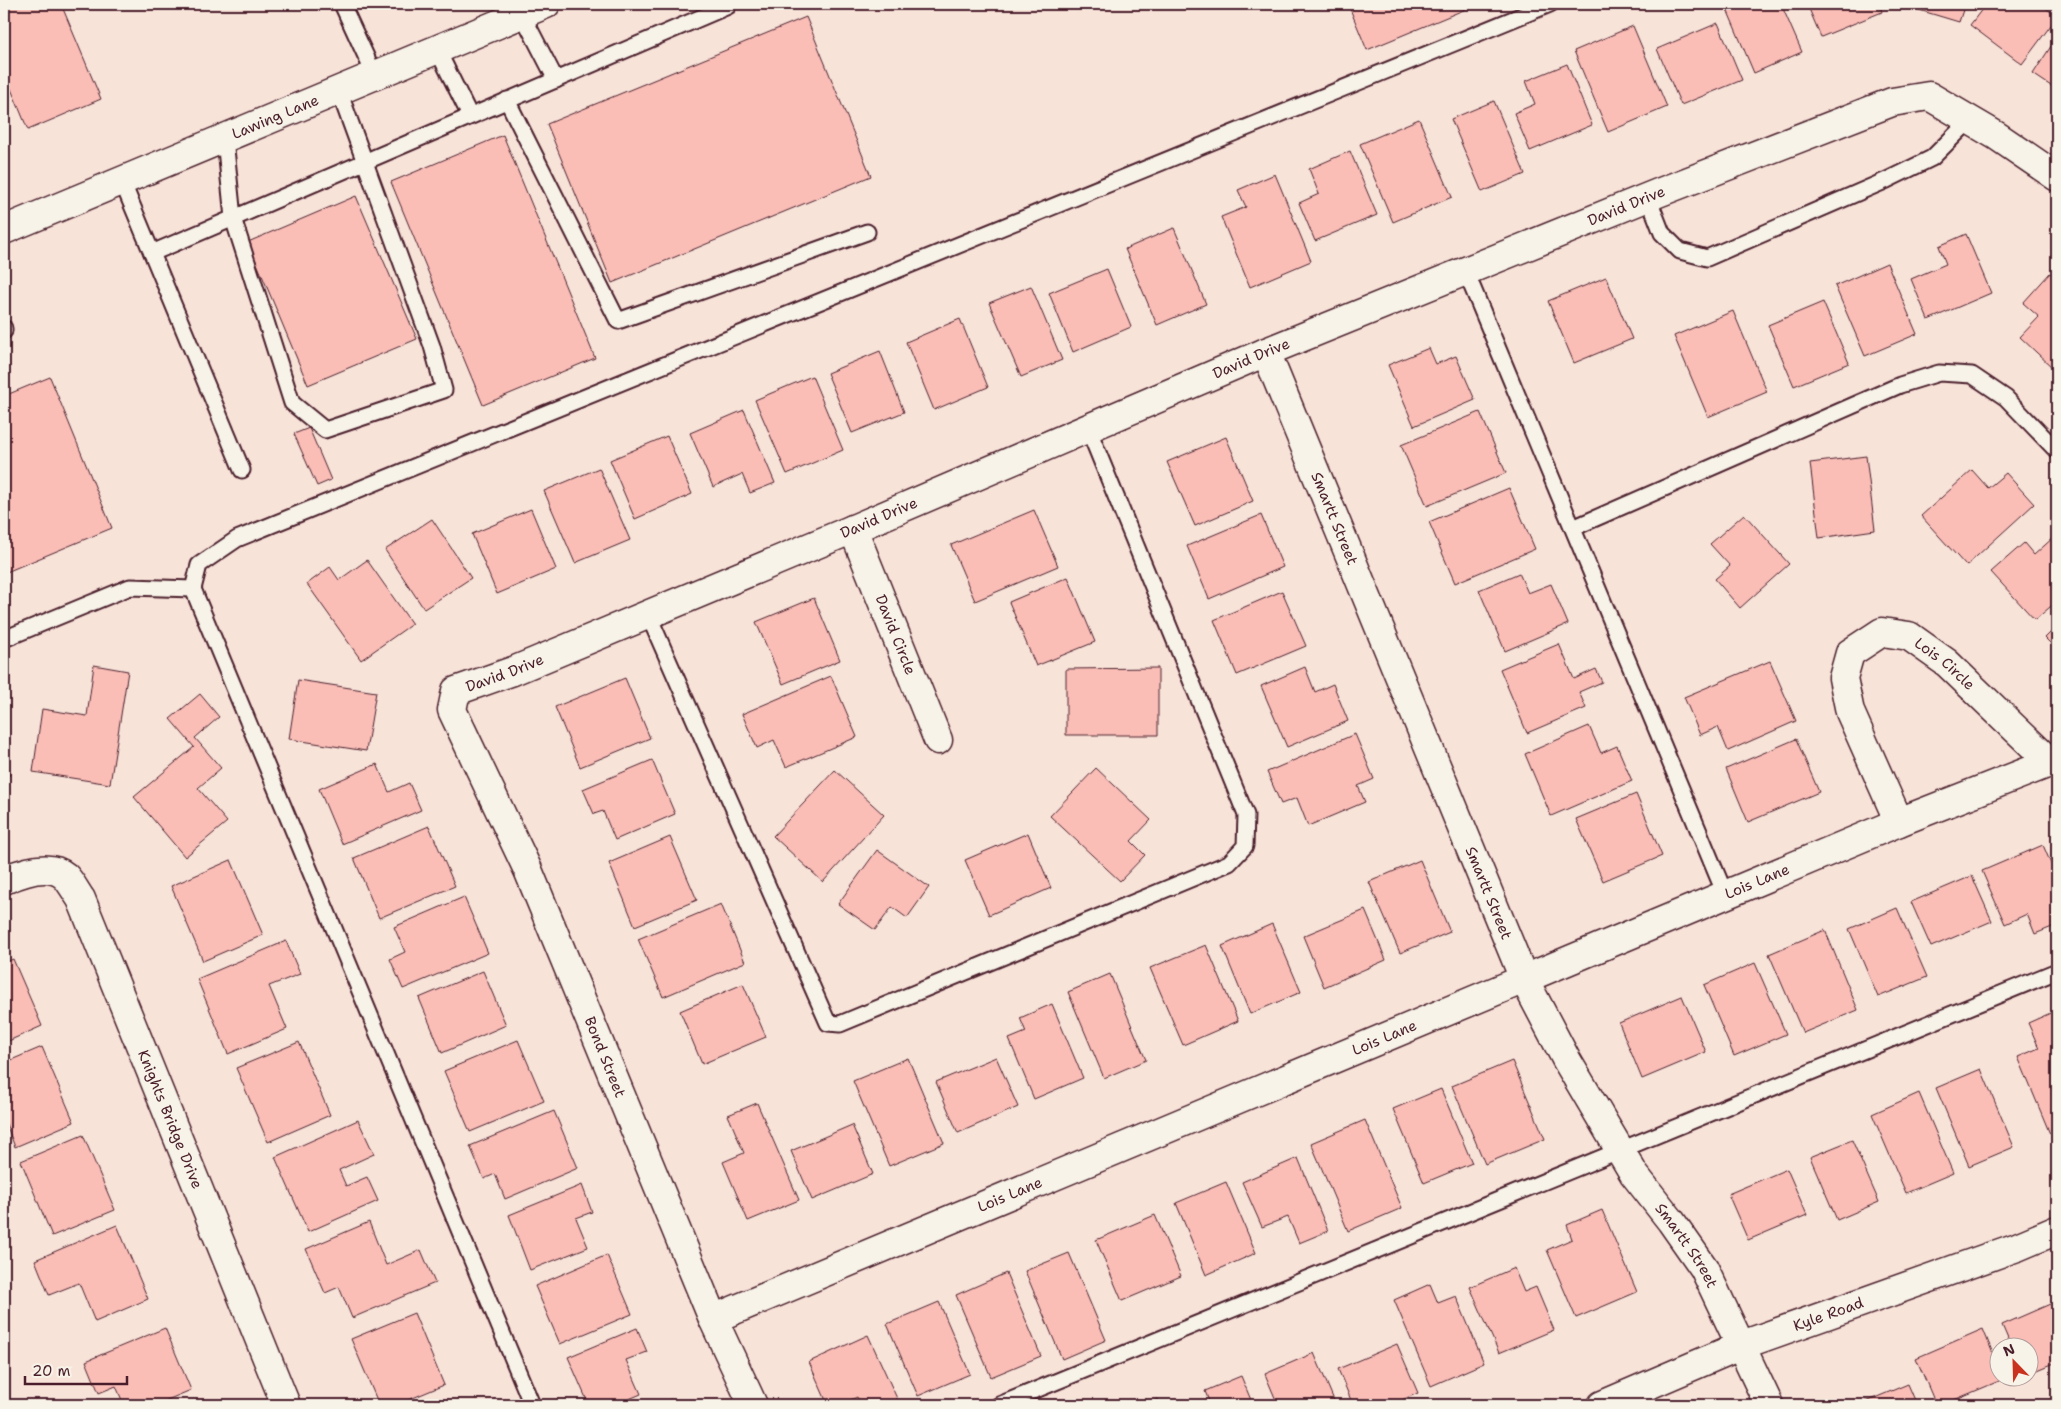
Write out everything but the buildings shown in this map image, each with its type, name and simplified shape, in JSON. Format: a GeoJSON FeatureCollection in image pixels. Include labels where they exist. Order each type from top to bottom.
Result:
{"type":"FeatureCollection","features":[{"type":"Feature","properties":{"kind":"street","name":"Lawing Lane"},"geometry":{"type":"LineString","coordinates":[[4,230],[534,9]]}},
{"type":"Feature","properties":{"kind":"street","name":"David Drive"},"geometry":{"type":"LineString","coordinates":[[452,710],[456,691],[513,671],[853,529],[1266,352],[1648,197],[1892,102],[1929,96],[1970,120],[2057,177]]}},
{"type":"Feature","properties":{"kind":"street","name":"Smartt Street"},"geometry":{"type":"LineString","coordinates":[[1266,352],[1524,978],[1566,1059],[1634,1174],[1671,1221],[1704,1268],[1769,1405]]}},
{"type":"Feature","properties":{"kind":"street","name":"David Circle"},"geometry":{"type":"LineString","coordinates":[[853,529],[938,740]]}},
{"type":"Feature","properties":{"kind":"street","name":"Lois Circle"},"geometry":{"type":"LineString","coordinates":[[1899,822],[1850,712],[1843,678],[1850,653],[1882,632],[1909,636],[1947,663],[2054,761]]}},
{"type":"Feature","properties":{"kind":"street","name":"Bond Street"},"geometry":{"type":"LineString","coordinates":[[452,710],[528,870],[713,1319],[753,1405]]}},
{"type":"Feature","properties":{"kind":"street","name":"Lois Lane"},"geometry":{"type":"LineString","coordinates":[[713,1319],[1725,894],[1899,822],[2054,761]]}},
{"type":"Feature","properties":{"kind":"street","name":"Knights Bridge Drive"},"geometry":{"type":"LineString","coordinates":[[13,876],[46,870],[64,875],[81,899],[286,1405]]}},
{"type":"Feature","properties":{"kind":"street","name":"Kyle Road"},"geometry":{"type":"LineString","coordinates":[[1602,1405],[1742,1345],[2008,1250],[2057,1230]]}},
{"type":"Feature","properties":{"kind":"lane"},"geometry":{"type":"LineString","coordinates":[[342,4],[375,76]]}},
{"type":"Feature","properties":{"kind":"lane"},"geometry":{"type":"LineString","coordinates":[[152,253],[728,6],[727,4]]}},
{"type":"Feature","properties":{"kind":"lane"},"geometry":{"type":"LineString","coordinates":[[532,1405],[193,589],[199,565],[237,539],[1550,4]]}},
{"type":"Feature","properties":{"kind":"lane"},"geometry":{"type":"LineString","coordinates":[[534,9],[556,80]]}},
{"type":"Feature","properties":{"kind":"lane"},"geometry":{"type":"LineString","coordinates":[[437,49],[470,116]]}},
{"type":"Feature","properties":{"kind":"lane"},"geometry":{"type":"LineString","coordinates":[[225,139],[233,218],[292,403],[325,430],[444,390],[432,346],[339,91]]}},
{"type":"Feature","properties":{"kind":"lane"},"geometry":{"type":"LineString","coordinates":[[507,100],[618,321],[867,232]]}},
{"type":"Feature","properties":{"kind":"lane"},"geometry":{"type":"LineString","coordinates":[[1648,197],[1662,233],[1680,251],[1707,258],[1887,180],[1932,158],[1970,120]]}},
{"type":"Feature","properties":{"kind":"lane"},"geometry":{"type":"LineString","coordinates":[[122,182],[242,470]]}},
{"type":"Feature","properties":{"kind":"lane"},"geometry":{"type":"LineString","coordinates":[[1466,272],[1725,894]]}},
{"type":"Feature","properties":{"kind":"lane"},"geometry":{"type":"LineString","coordinates":[[1573,528],[1900,385],[1939,373],[1972,375],[2006,398],[2057,451]]}},
{"type":"Feature","properties":{"kind":"lane"},"geometry":{"type":"LineString","coordinates":[[648,614],[828,1023],[840,1024],[1229,863],[1245,846],[1246,815],[1088,428]]}},
{"type":"Feature","properties":{"kind":"lane"},"geometry":{"type":"LineString","coordinates":[[4,639],[130,587],[193,589]]}},
{"type":"Feature","properties":{"kind":"lane"},"geometry":{"type":"LineString","coordinates":[[999,1405],[2057,971]]}}]}
